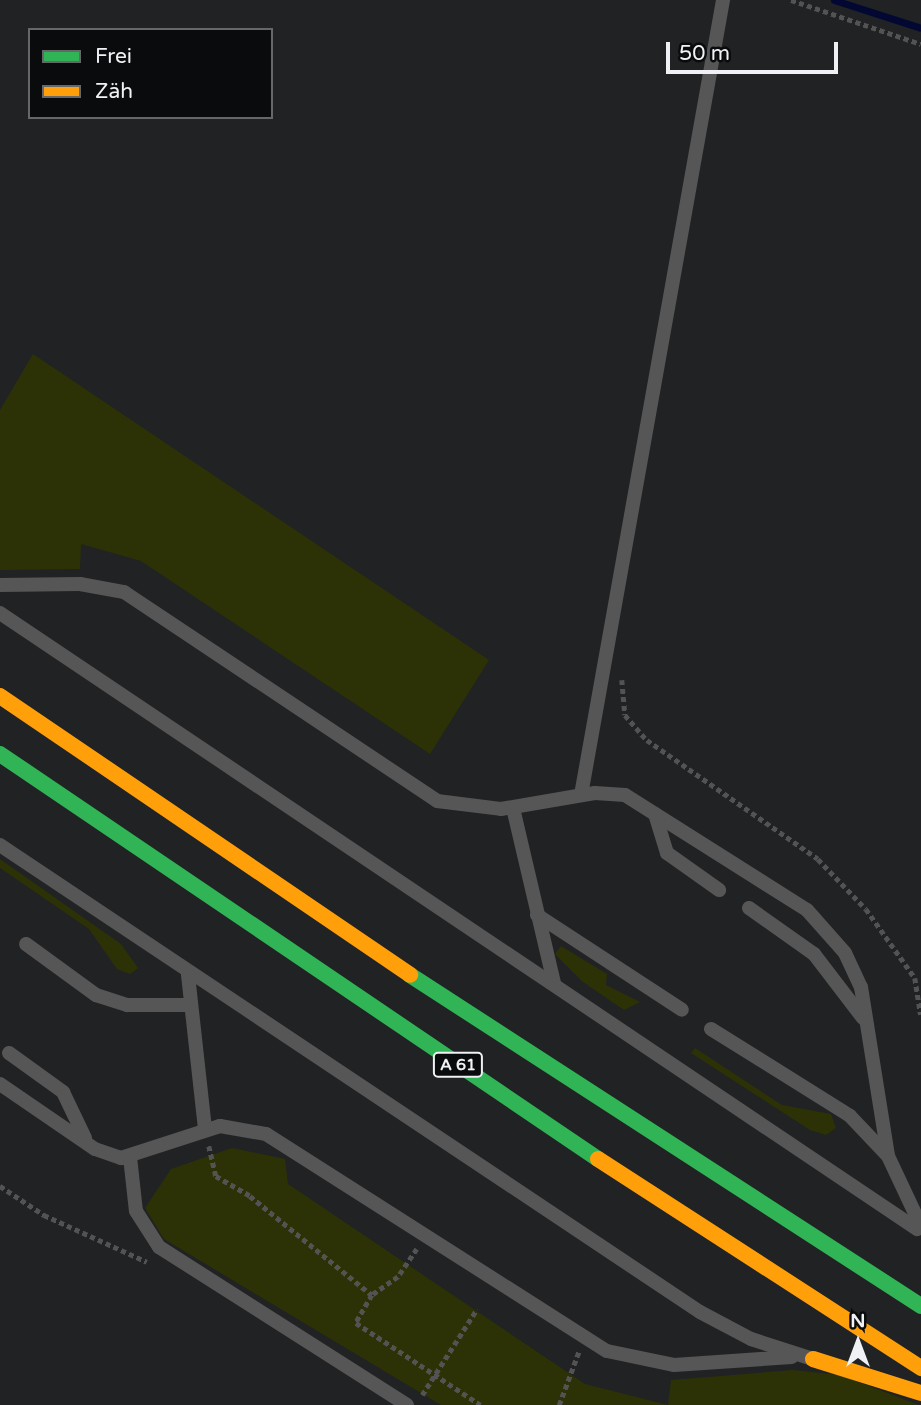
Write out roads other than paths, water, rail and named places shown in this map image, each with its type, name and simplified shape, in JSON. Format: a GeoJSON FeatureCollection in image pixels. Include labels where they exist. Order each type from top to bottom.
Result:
{"type":"FeatureCollection","features":[{"type":"Feature","properties":{"kind":"highway","name":"A 61"},"geometry":{"type":"LineString","coordinates":[[0,696],[262,879],[921,1306]]}},
{"type":"Feature","properties":{"kind":"highway","name":"A 61"},"geometry":{"type":"LineString","coordinates":[[0,754],[678,1213],[921,1368]]}},
{"type":"Feature","properties":{"kind":"highway"},"geometry":{"type":"LineString","coordinates":[[807,1358],[921,1393]]}},
{"type":"Feature","properties":{"kind":"lane"},"geometry":{"type":"LineString","coordinates":[[581,795],[723,0]]}},
{"type":"Feature","properties":{"kind":"lane"},"geometry":{"type":"LineString","coordinates":[[0,585],[80,584],[124,592],[437,801],[474,810],[513,808],[581,795],[619,794],[651,810],[822,923],[861,987],[871,1035],[888,1156],[921,1226]]}},
{"type":"Feature","properties":{"kind":"lane"},"geometry":{"type":"LineString","coordinates":[[0,613],[921,1232]]}},
{"type":"Feature","properties":{"kind":"lane"},"geometry":{"type":"LineString","coordinates":[[513,808],[554,983]]}},
{"type":"Feature","properties":{"kind":"lane"},"geometry":{"type":"LineString","coordinates":[[651,810],[663,827],[667,853],[719,890]]}},
{"type":"Feature","properties":{"kind":"lane"},"geometry":{"type":"LineString","coordinates":[[0,845],[188,975],[700,1312],[807,1358]]}},
{"type":"Feature","properties":{"kind":"lane"},"geometry":{"type":"LineString","coordinates":[[749,908],[828,969],[871,1035]]}},
{"type":"Feature","properties":{"kind":"lane"},"geometry":{"type":"LineString","coordinates":[[537,915],[682,1010]]}},
{"type":"Feature","properties":{"kind":"lane"},"geometry":{"type":"LineString","coordinates":[[26,944],[81,986],[127,1005],[190,1005]]}},
{"type":"Feature","properties":{"kind":"lane"},"geometry":{"type":"LineString","coordinates":[[188,975],[205,1128]]}},
{"type":"Feature","properties":{"kind":"lane"},"geometry":{"type":"LineString","coordinates":[[711,1029],[850,1116],[888,1156]]}},
{"type":"Feature","properties":{"kind":"lane"},"geometry":{"type":"LineString","coordinates":[[9,1053],[63,1092],[94,1149]]}},
{"type":"Feature","properties":{"kind":"lane"},"geometry":{"type":"LineString","coordinates":[[0,1084],[94,1149],[130,1157],[205,1128],[235,1125],[266,1134],[607,1351],[674,1365],[807,1358]]}},
{"type":"Feature","properties":{"kind":"lane"},"geometry":{"type":"LineString","coordinates":[[130,1157],[145,1232],[188,1263],[407,1405]]}},
{"type":"Feature","properties":{"kind":"waterway"},"geometry":{"type":"LineString","coordinates":[[834,0],[921,28]]}}]}
